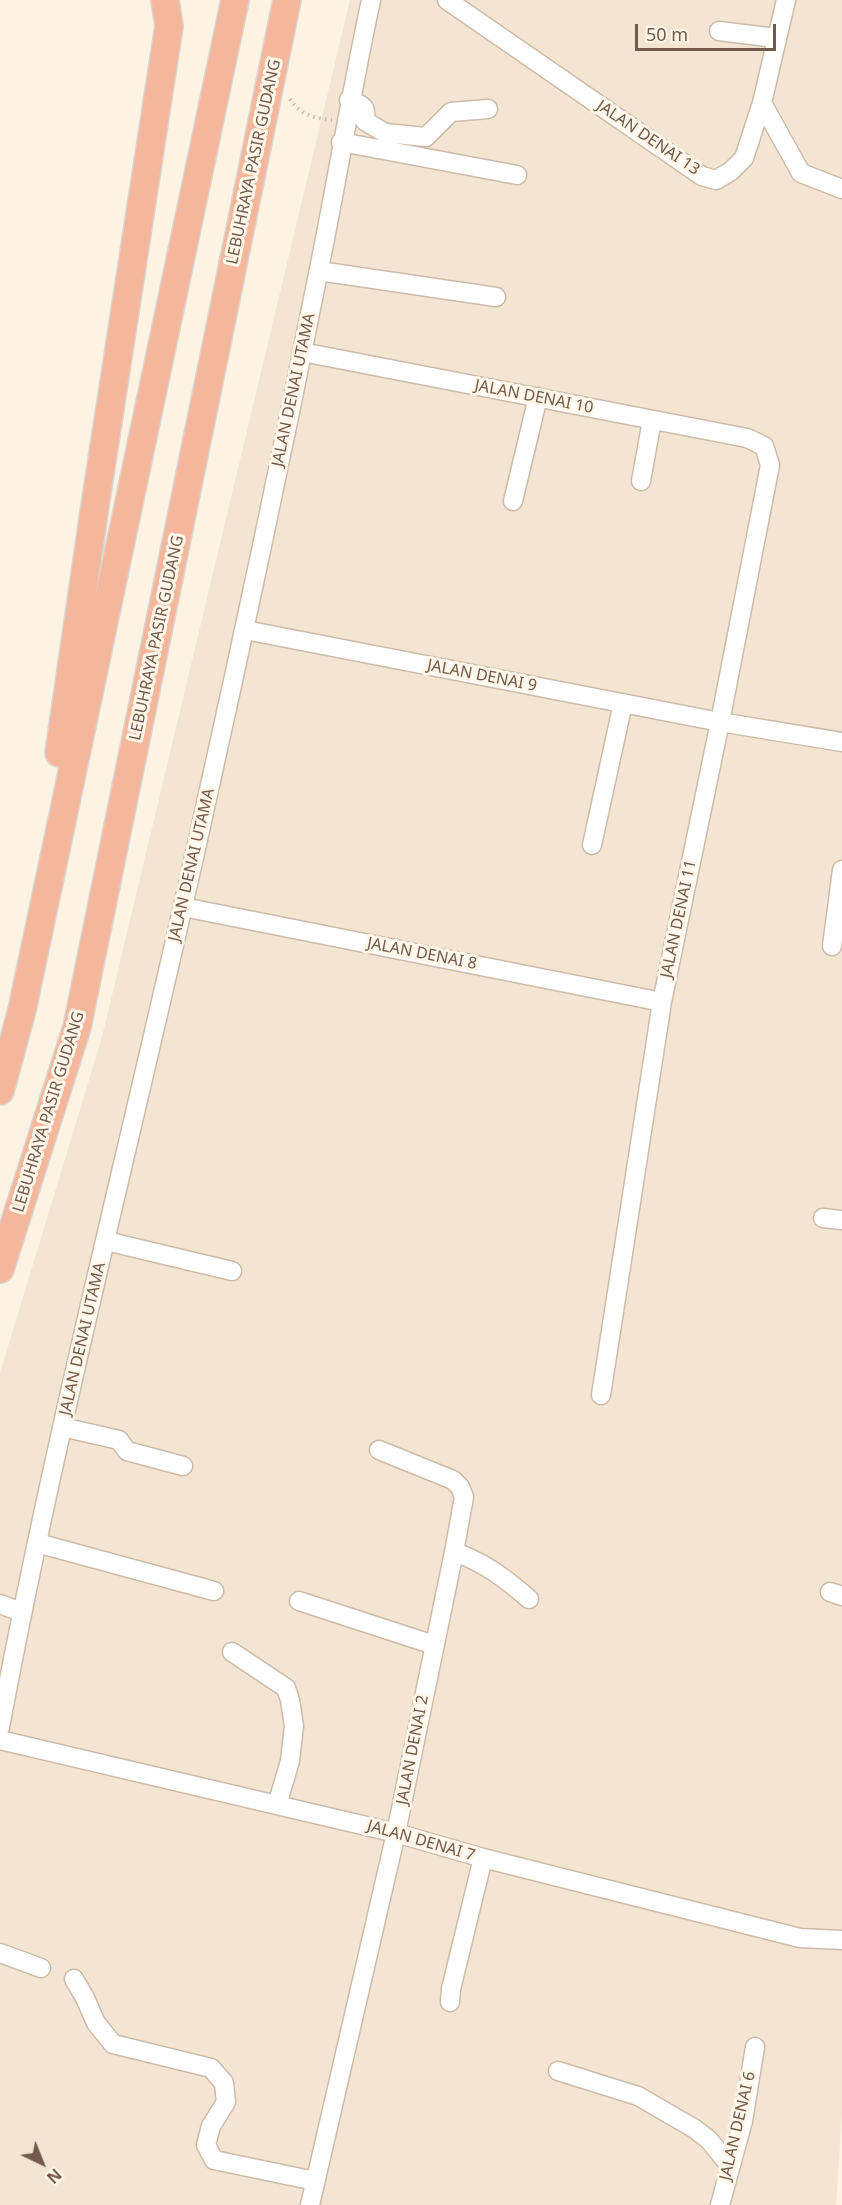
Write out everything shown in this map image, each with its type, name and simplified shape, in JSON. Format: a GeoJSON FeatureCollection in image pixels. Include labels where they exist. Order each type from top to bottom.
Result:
{"type":"FeatureCollection","features":[{"type":"Feature","properties":{"kind":"highway"},"geometry":{"type":"LineString","coordinates":[[21,1010],[96,499],[170,26],[165,0]]}},
{"type":"Feature","properties":{"kind":"highway"},"geometry":{"type":"LineString","coordinates":[[0,1091],[21,1010],[236,0]]}},
{"type":"Feature","properties":{"kind":"highway","name":"LEBUHRAYA PASIR GUDANG"},"geometry":{"type":"LineString","coordinates":[[0,1269],[77,1027],[287,0]]}},
{"type":"Feature","properties":{"kind":"street","name":"JALAN DENAI UTAMA"},"geometry":{"type":"LineString","coordinates":[[0,1727],[21,1612],[62,1427],[245,630],[319,271],[349,100],[371,0]]}},
{"type":"Feature","properties":{"kind":"street","name":"JALAN DENAI 13"},"geometry":{"type":"LineString","coordinates":[[447,0],[702,176],[717,180],[731,171],[744,158],[762,103],[786,0]]}},
{"type":"Feature","properties":{"kind":"street"},"geometry":{"type":"LineString","coordinates":[[719,31],[776,38]]}},
{"type":"Feature","properties":{"kind":"street"},"geometry":{"type":"LineString","coordinates":[[349,100],[363,105],[366,112],[364,121],[385,133],[426,138],[451,112],[488,109]]}},
{"type":"Feature","properties":{"kind":"street"},"geometry":{"type":"LineString","coordinates":[[762,103],[801,173],[842,189]]}},
{"type":"Feature","properties":{"kind":"street"},"geometry":{"type":"LineString","coordinates":[[341,142],[517,175]]}},
{"type":"Feature","properties":{"kind":"street"},"geometry":{"type":"LineString","coordinates":[[319,271],[496,297]]}},
{"type":"Feature","properties":{"kind":"street","name":"JALAN DENAI 10"},"geometry":{"type":"LineString","coordinates":[[302,352],[747,438],[764,447]]}},
{"type":"Feature","properties":{"kind":"street"},"geometry":{"type":"LineString","coordinates":[[513,501],[537,397]]}},
{"type":"Feature","properties":{"kind":"street"},"geometry":{"type":"LineString","coordinates":[[641,481],[652,420]]}},
{"type":"Feature","properties":{"kind":"street","name":"JALAN DENAI 11"},"geometry":{"type":"LineString","coordinates":[[601,1395],[662,1002],[770,465],[764,447]]}},
{"type":"Feature","properties":{"kind":"street","name":"JALAN DENAI 9"},"geometry":{"type":"LineString","coordinates":[[245,630],[720,722],[842,742]]}},
{"type":"Feature","properties":{"kind":"street"},"geometry":{"type":"LineString","coordinates":[[592,845],[622,703]]}},
{"type":"Feature","properties":{"kind":"street"},"geometry":{"type":"LineString","coordinates":[[832,946],[842,870]]}},
{"type":"Feature","properties":{"kind":"street","name":"JALAN DENAI 8"},"geometry":{"type":"LineString","coordinates":[[183,907],[662,1002]]}},
{"type":"Feature","properties":{"kind":"street"},"geometry":{"type":"LineString","coordinates":[[823,1218],[842,1220]]}},
{"type":"Feature","properties":{"kind":"street"},"geometry":{"type":"LineString","coordinates":[[106,1241],[232,1271]]}},
{"type":"Feature","properties":{"kind":"street"},"geometry":{"type":"LineString","coordinates":[[62,1427],[119,1440],[127,1451],[183,1466]]}},
{"type":"Feature","properties":{"kind":"street","name":"JALAN DENAI 2"},"geometry":{"type":"LineString","coordinates":[[313,2204],[315,2181],[396,1833],[464,1497],[460,1487],[453,1480],[379,1450]]}},
{"type":"Feature","properties":{"kind":"street"},"geometry":{"type":"LineString","coordinates":[[37,1543],[214,1591]]}},
{"type":"Feature","properties":{"kind":"street"},"geometry":{"type":"LineString","coordinates":[[454,1552],[473,1558],[494,1570],[529,1599]]}},
{"type":"Feature","properties":{"kind":"street"},"geometry":{"type":"LineString","coordinates":[[299,1601],[434,1645]]}},
{"type":"Feature","properties":{"kind":"street"},"geometry":{"type":"LineString","coordinates":[[0,1604],[21,1612]]}},
{"type":"Feature","properties":{"kind":"street"},"geometry":{"type":"LineString","coordinates":[[232,1652],[286,1688],[290,1700],[294,1726],[290,1761],[277,1805]]}},
{"type":"Feature","properties":{"kind":"street","name":"JALAN DENAI 7"},"geometry":{"type":"LineString","coordinates":[[0,1740],[396,1833],[483,1858],[800,1938],[842,1940]]}},
{"type":"Feature","properties":{"kind":"street"},"geometry":{"type":"LineString","coordinates":[[450,2002],[451,1989],[483,1858]]}},
{"type":"Feature","properties":{"kind":"street"},"geometry":{"type":"LineString","coordinates":[[0,1953],[41,1968]]}},
{"type":"Feature","properties":{"kind":"street"},"geometry":{"type":"LineString","coordinates":[[74,1980],[86,1998],[96,2023],[113,2044],[211,2068],[224,2083],[226,2102],[211,2126],[206,2145],[214,2160],[315,2181]]}},
{"type":"Feature","properties":{"kind":"street","name":"JALAN DENAI 6"},"geometry":{"type":"LineString","coordinates":[[720,2205],[742,2121],[755,2047]]}},
{"type":"Feature","properties":{"kind":"street"},"geometry":{"type":"LineString","coordinates":[[558,2071],[638,2096],[695,2129],[709,2140],[730,2166]]}},
{"type":"Feature","properties":{"kind":"path"},"geometry":{"type":"LineString","coordinates":[[273,70],[293,104],[304,114],[345,121]]}},
{"type":"Feature","properties":{"kind":"shaded area"},"geometry":{"type":"Polygon","coordinates":[[[350,0],[842,0],[842,2114],[836,2205],[0,2205],[0,1373],[102,1037],[350,0]]]}}]}
